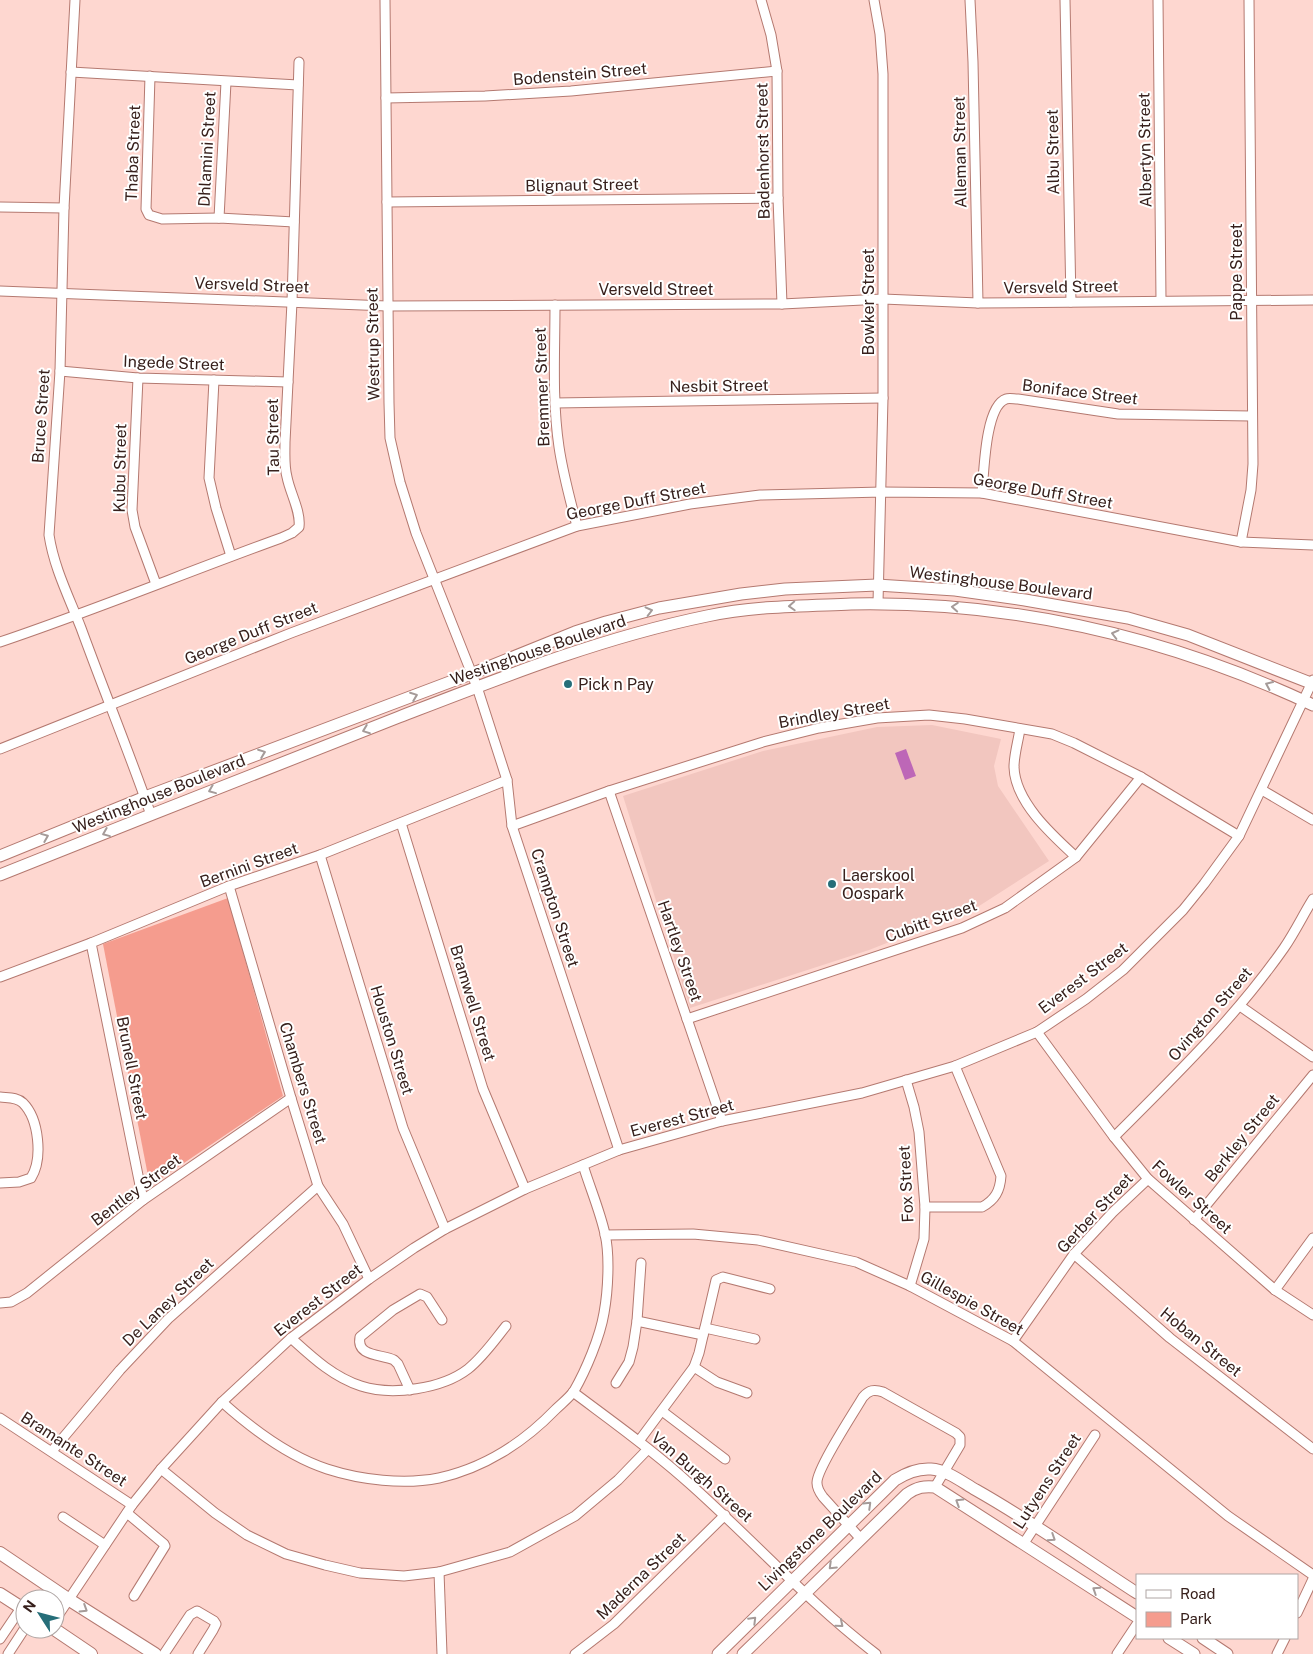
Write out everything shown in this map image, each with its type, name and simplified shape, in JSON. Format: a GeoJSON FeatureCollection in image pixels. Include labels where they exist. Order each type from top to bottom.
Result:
{"type":"FeatureCollection","features":[{"type":"Feature","properties":{"kind":"main road"},"geometry":{"type":"LineString","coordinates":[[1,1557],[154,1654]]}},
{"type":"Feature","properties":{"kind":"main road"},"geometry":{"type":"LineString","coordinates":[[0,1594],[15,1604]]}},
{"type":"Feature","properties":{"kind":"main road"},"geometry":{"type":"LineString","coordinates":[[65,1636],[91,1654]]}},
{"type":"Feature","properties":{"kind":"street","name":"Bruce Street"},"geometry":{"type":"LineString","coordinates":[[75,0],[64,208],[60,371],[49,534],[51,551],[58,571],[151,815]]}},
{"type":"Feature","properties":{"kind":"street","name":"Westrup Street"},"geometry":{"type":"LineString","coordinates":[[385,0],[390,438],[416,534],[471,674]]}},
{"type":"Feature","properties":{"kind":"street","name":"Badenhorst Street"},"geometry":{"type":"LineString","coordinates":[[761,0],[771,35],[776,71],[782,304]]}},
{"type":"Feature","properties":{"kind":"street","name":"Bowker Street"},"geometry":{"type":"LineString","coordinates":[[874,0],[880,34],[883,74],[883,398],[878,604]]}},
{"type":"Feature","properties":{"kind":"street","name":"Alleman Street"},"geometry":{"type":"LineString","coordinates":[[970,0],[978,303]]}},
{"type":"Feature","properties":{"kind":"street","name":"Albu Street"},"geometry":{"type":"LineString","coordinates":[[1065,0],[1072,302]]}},
{"type":"Feature","properties":{"kind":"street","name":"Albertyn Street"},"geometry":{"type":"LineString","coordinates":[[1158,0],[1161,300]]}},
{"type":"Feature","properties":{"kind":"street","name":"Pappe Street"},"geometry":{"type":"LineString","coordinates":[[1241,542],[1253,464],[1251,416],[1249,0]]}},
{"type":"Feature","properties":{"kind":"street","name":"Tau Street"},"geometry":{"type":"LineString","coordinates":[[0,642],[76,616],[292,533],[299,527],[285,464],[299,62]]}},
{"type":"Feature","properties":{"kind":"street","name":"Bodenstein Street"},"geometry":{"type":"LineString","coordinates":[[386,98],[485,96],[562,91],[776,71]]}},
{"type":"Feature","properties":{"kind":"street"},"geometry":{"type":"LineString","coordinates":[[71,72],[298,85]]}},
{"type":"Feature","properties":{"kind":"street","name":"Thaba Street"},"geometry":{"type":"LineString","coordinates":[[150,76],[146,209],[149,215],[162,219],[219,218]]}},
{"type":"Feature","properties":{"kind":"street","name":"Dhlamini Street"},"geometry":{"type":"LineString","coordinates":[[219,218],[226,82]]}},
{"type":"Feature","properties":{"kind":"street","name":"Blignaut Street"},"geometry":{"type":"LineString","coordinates":[[388,202],[778,198]]}},
{"type":"Feature","properties":{"kind":"street"},"geometry":{"type":"LineString","coordinates":[[0,207],[64,208]]}},
{"type":"Feature","properties":{"kind":"street"},"geometry":{"type":"LineString","coordinates":[[219,218],[294,222]]}},
{"type":"Feature","properties":{"kind":"street","name":"Versveld Street"},"geometry":{"type":"LineString","coordinates":[[0,290],[387,306],[782,304],[883,299],[978,303],[1313,300]]}},
{"type":"Feature","properties":{"kind":"street","name":"Bremmer Street"},"geometry":{"type":"LineString","coordinates":[[555,304],[555,403],[563,475],[577,526]]}},
{"type":"Feature","properties":{"kind":"street","name":"Ingede Street"},"geometry":{"type":"LineString","coordinates":[[60,371],[138,378],[288,382]]}},
{"type":"Feature","properties":{"kind":"street","name":"Kubu Street"},"geometry":{"type":"LineString","coordinates":[[138,378],[132,510],[135,527],[156,584]]}},
{"type":"Feature","properties":{"kind":"street"},"geometry":{"type":"LineString","coordinates":[[214,380],[209,478],[231,556]]}},
{"type":"Feature","properties":{"kind":"street","name":"Nesbit Street"},"geometry":{"type":"LineString","coordinates":[[555,403],[883,398]]}},
{"type":"Feature","properties":{"kind":"street","name":"Boniface Street"},"geometry":{"type":"LineString","coordinates":[[982,493],[989,425],[997,405],[1005,399],[1018,399],[1118,414],[1251,416]]}},
{"type":"Feature","properties":{"kind":"street","name":"George Duff Street"},"geometry":{"type":"LineString","coordinates":[[0,749],[290,633],[577,526],[690,504],[760,495],[882,492],[982,493],[1241,542],[1313,546]]}},
{"type":"Feature","properties":{"kind":"street","name":"Westinghouse Boulevard"},"geometry":{"type":"LineString","coordinates":[[0,856],[145,797],[588,628],[659,608],[733,595],[785,589],[877,585],[964,591],[1034,601],[1128,618],[1206,642],[1313,683]]}},
{"type":"Feature","properties":{"kind":"street","name":"Westinghouse Boulevard"},"geometry":{"type":"LineString","coordinates":[[0,875],[267,768],[544,661],[594,644],[707,616],[780,607],[878,604],[955,607],[1005,612],[1087,627],[1146,642],[1237,672],[1308,703]]}},
{"type":"Feature","properties":{"kind":"street","name":"Crampton Street"},"geometry":{"type":"LineString","coordinates":[[471,674],[477,687],[507,780],[512,826],[619,1150]]}},
{"type":"Feature","properties":{"kind":"street","name":"Everest Street"},"geometry":{"type":"LineString","coordinates":[[65,1605],[129,1509],[161,1469],[222,1402],[291,1338],[369,1279],[414,1248],[525,1189],[619,1150],[722,1122],[862,1093],[955,1066],[1037,1032],[1101,988],[1161,934],[1204,884],[1239,836],[1308,703],[1313,683]]}},
{"type":"Feature","properties":{"kind":"street","name":"Brindley Street"},"geometry":{"type":"LineString","coordinates":[[512,826],[609,791],[763,742],[819,728],[877,718],[929,716],[965,719],[1052,734],[1074,743],[1140,778],[1239,836]]}},
{"type":"Feature","properties":{"kind":"street"},"geometry":{"type":"LineString","coordinates":[[1020,729],[1014,766],[1015,778],[1020,790],[1046,829],[1076,857]]}},
{"type":"Feature","properties":{"kind":"street","name":"Cubitt Street"},"geometry":{"type":"LineString","coordinates":[[687,1019],[962,928],[1005,908],[1076,857],[1140,778]]}},
{"type":"Feature","properties":{"kind":"street","name":"Bernini Street"},"geometry":{"type":"LineString","coordinates":[[0,977],[91,943],[229,886],[320,855],[507,780]]}},
{"type":"Feature","properties":{"kind":"street"},"geometry":{"type":"LineString","coordinates":[[1262,790],[1313,820]]}},
{"type":"Feature","properties":{"kind":"street","name":"Hartley Street"},"geometry":{"type":"LineString","coordinates":[[609,791],[722,1122]]}},
{"type":"Feature","properties":{"kind":"street","name":"Bramwell Street"},"geometry":{"type":"LineString","coordinates":[[401,823],[483,1089],[525,1189]]}},
{"type":"Feature","properties":{"kind":"street","name":"Houston Street"},"geometry":{"type":"LineString","coordinates":[[320,855],[403,1128],[445,1230]]}},
{"type":"Feature","properties":{"kind":"street","name":"Chambers Street"},"geometry":{"type":"LineString","coordinates":[[229,886],[318,1186],[343,1224],[369,1279]]}},
{"type":"Feature","properties":{"kind":"street","name":"Ovington Street"},"geometry":{"type":"LineString","coordinates":[[1114,1137],[1185,1066],[1240,1006],[1285,947],[1313,899]]}},
{"type":"Feature","properties":{"kind":"street","name":"Brunell Street"},"geometry":{"type":"LineString","coordinates":[[91,943],[143,1200]]}},
{"type":"Feature","properties":{"kind":"street"},"geometry":{"type":"LineString","coordinates":[[1240,1006],[1313,1057]]}},
{"type":"Feature","properties":{"kind":"street","name":"Fowler Street"},"geometry":{"type":"LineString","coordinates":[[1037,1032],[1114,1137],[1148,1179],[1275,1290],[1313,1315]]}},
{"type":"Feature","properties":{"kind":"street"},"geometry":{"type":"LineString","coordinates":[[925,1207],[982,1207],[989,1203],[996,1195],[1000,1186],[1001,1176],[955,1066]]}},
{"type":"Feature","properties":{"kind":"street","name":"Berkley Street"},"geometry":{"type":"LineString","coordinates":[[1194,1220],[1313,1075]]}},
{"type":"Feature","properties":{"kind":"street","name":"Fox Street"},"geometry":{"type":"LineString","coordinates":[[906,1080],[919,1132],[925,1207],[923,1245],[910,1286]]}},
{"type":"Feature","properties":{"kind":"street"},"geometry":{"type":"LineString","coordinates":[[0,1097],[13,1098],[23,1103],[37,1135],[38,1152],[36,1167],[30,1178],[19,1182],[0,1184]]}},
{"type":"Feature","properties":{"kind":"street","name":"Bentley Street"},"geometry":{"type":"LineString","coordinates":[[0,1303],[11,1302],[27,1293],[143,1200],[291,1098]]}},
{"type":"Feature","properties":{"kind":"street"},"geometry":{"type":"LineString","coordinates":[[222,1402],[292,1454],[325,1469],[377,1480],[405,1481],[438,1478],[481,1465],[535,1430],[573,1392],[592,1352],[604,1314],[607,1268],[605,1235],[583,1165]]}},
{"type":"Feature","properties":{"kind":"street","name":"Gerber Street"},"geometry":{"type":"LineString","coordinates":[[1013,1341],[1074,1254],[1148,1179]]}},
{"type":"Feature","properties":{"kind":"street","name":"De Laney Street"},"geometry":{"type":"LineString","coordinates":[[52,1451],[120,1370],[168,1319],[318,1186]]}},
{"type":"Feature","properties":{"kind":"street","name":"Gillespie Street"},"geometry":{"type":"LineString","coordinates":[[605,1235],[693,1234],[758,1240],[856,1262],[877,1270],[1013,1341],[1228,1516],[1313,1575]]}},
{"type":"Feature","properties":{"kind":"street"},"geometry":{"type":"LineString","coordinates":[[1275,1290],[1313,1238]]}},
{"type":"Feature","properties":{"kind":"street","name":"Hoban Street"},"geometry":{"type":"LineString","coordinates":[[1074,1254],[1170,1338],[1313,1449]]}},
{"type":"Feature","properties":{"kind":"street"},"geometry":{"type":"LineString","coordinates":[[616,1382],[629,1362],[633,1347],[637,1321],[641,1263]]}},
{"type":"Feature","properties":{"kind":"street"},"geometry":{"type":"LineString","coordinates":[[638,1441],[694,1367],[715,1282],[723,1277],[770,1289]]}},
{"type":"Feature","properties":{"kind":"street"},"geometry":{"type":"LineString","coordinates":[[410,1390],[398,1364],[394,1360],[364,1351],[360,1346],[360,1337],[394,1310],[420,1294],[427,1297],[442,1320]]}},
{"type":"Feature","properties":{"kind":"street"},"geometry":{"type":"LineString","coordinates":[[637,1321],[755,1339]]}},
{"type":"Feature","properties":{"kind":"street"},"geometry":{"type":"LineString","coordinates":[[291,1338],[320,1364],[339,1376],[361,1386],[381,1390],[410,1390],[440,1384],[466,1370],[486,1352],[506,1326]]}},
{"type":"Feature","properties":{"kind":"street"},"geometry":{"type":"LineString","coordinates":[[694,1367],[717,1382],[747,1393]]}},
{"type":"Feature","properties":{"kind":"street"},"geometry":{"type":"LineString","coordinates":[[860,1538],[819,1490],[818,1477],[863,1397],[868,1392],[876,1390],[883,1392],[960,1437],[960,1445],[935,1488],[1136,1615]]}},
{"type":"Feature","properties":{"kind":"street","name":"Van Burgh Street"},"geometry":{"type":"LineString","coordinates":[[573,1392],[688,1482],[804,1593],[876,1654]]}},
{"type":"Feature","properties":{"kind":"street","name":"Van Burgh Street"},"geometry":{"type":"LineString","coordinates":[[662,1410],[725,1458]]}},
{"type":"Feature","properties":{"kind":"street","name":"Bramante Street"},"geometry":{"type":"LineString","coordinates":[[0,1418],[52,1451],[129,1509],[166,1546],[134,1596]]}},
{"type":"Feature","properties":{"kind":"street","name":"Lutyens Street"},"geometry":{"type":"LineString","coordinates":[[1024,1543],[1094,1435]]}},
{"type":"Feature","properties":{"kind":"street"},"geometry":{"type":"LineString","coordinates":[[161,1469],[223,1519],[248,1535],[286,1554],[360,1573],[404,1576],[439,1572],[510,1552],[575,1516],[618,1480],[648,1449]]}},
{"type":"Feature","properties":{"kind":"street","name":"Livingstone Boulevard"},"geometry":{"type":"LineString","coordinates":[[718,1654],[895,1480],[906,1473],[919,1470],[932,1469],[944,1472],[994,1500],[1136,1592]]}},
{"type":"Feature","properties":{"kind":"street","name":"Livingstone Boulevard"},"geometry":{"type":"LineString","coordinates":[[743,1654],[860,1538],[913,1489],[925,1486],[935,1488]]}},
{"type":"Feature","properties":{"kind":"street","name":"Maderna Street"},"geometry":{"type":"LineString","coordinates":[[575,1654],[614,1624],[724,1515]]}},
{"type":"Feature","properties":{"kind":"street"},"geometry":{"type":"LineString","coordinates":[[63,1517],[105,1545]]}},
{"type":"Feature","properties":{"kind":"street"},"geometry":{"type":"LineString","coordinates":[[439,1572],[442,1654]]}},
{"type":"Feature","properties":{"kind":"street"},"geometry":{"type":"LineString","coordinates":[[1298,1611],[1313,1580]]}},
{"type":"Feature","properties":{"kind":"street"},"geometry":{"type":"LineString","coordinates":[[164,1654],[190,1615],[197,1611],[216,1624],[198,1654]]}},
{"type":"Feature","properties":{"kind":"street"},"geometry":{"type":"LineString","coordinates":[[0,1639],[15,1619]]}},
{"type":"Feature","properties":{"kind":"street"},"geometry":{"type":"LineString","coordinates":[[1117,1654],[1136,1626]]}},
{"type":"Feature","properties":{"kind":"street"},"geometry":{"type":"LineString","coordinates":[[8,1654],[18,1639]]}},
{"type":"Feature","properties":{"kind":"street"},"geometry":{"type":"LineString","coordinates":[[1171,1639],[1194,1654]]}},
{"type":"Feature","properties":{"kind":"street"},"geometry":{"type":"LineString","coordinates":[[1204,1639],[1227,1654]]}},
{"type":"Feature","properties":{"kind":"street"},"geometry":{"type":"LineString","coordinates":[[1277,1654],[1284,1639]]}},
{"type":"Feature","properties":{"kind":"shaded area","name":"Laerskool Oospark"},"geometry":{"type":"Polygon","coordinates":[[[932,725],[1001,739],[994,766],[998,786],[1049,861],[976,908],[869,950],[690,1008],[623,796],[763,751],[877,727],[932,725]]]}},
{"type":"Feature","properties":{"kind":"shaded area"},"geometry":{"type":"Polygon","coordinates":[[[906,749],[916,776],[905,780],[895,753],[906,749]]]}},
{"type":"Feature","properties":{"kind":"green space"},"geometry":{"type":"Polygon","coordinates":[[[228,898],[283,1096],[150,1186],[103,944],[228,898]]]}},
{"type":"Feature","properties":{"kind":"place","name":"Pick n Pay"},"geometry":{"type":"Point","coordinates":[568,684]}},
{"type":"Feature","properties":{"kind":"place","name":"Laerskool Oospark"},"geometry":{"type":"Point","coordinates":[832,884]}}]}
